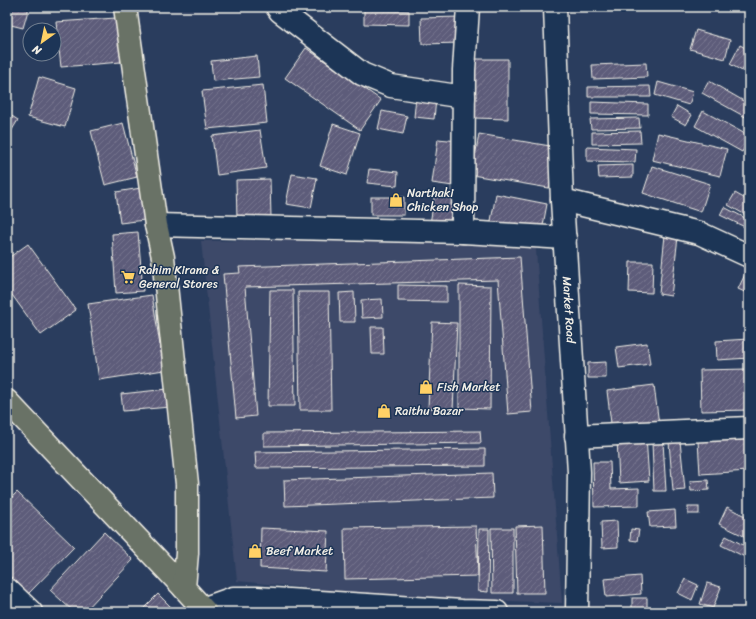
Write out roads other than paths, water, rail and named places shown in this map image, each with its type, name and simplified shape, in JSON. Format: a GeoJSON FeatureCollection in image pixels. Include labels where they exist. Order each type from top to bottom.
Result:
{"type":"FeatureCollection","features":[{"type":"Feature","properties":{"kind":"main road"},"geometry":{"type":"LineString","coordinates":[[125,7],[156,225],[163,257],[187,484],[184,588]]}},
{"type":"Feature","properties":{"kind":"main road"},"geometry":{"type":"LineString","coordinates":[[7,402],[204,610]]}},
{"type":"Feature","properties":{"kind":"street"},"geometry":{"type":"LineString","coordinates":[[277,7],[280,11],[362,74],[391,86],[464,97]]}},
{"type":"Feature","properties":{"kind":"street"},"geometry":{"type":"LineString","coordinates":[[463,232],[464,70],[468,7]]}},
{"type":"Feature","properties":{"kind":"street","name":"Market Road"},"geometry":{"type":"LineString","coordinates":[[555,7],[562,200],[579,472],[577,612]]}},
{"type":"Feature","properties":{"kind":"street"},"geometry":{"type":"LineString","coordinates":[[562,200],[699,233],[749,256]]}},
{"type":"Feature","properties":{"kind":"street"},"geometry":{"type":"LineString","coordinates":[[156,225],[463,232],[565,238]]}},
{"type":"Feature","properties":{"kind":"street"},"geometry":{"type":"LineString","coordinates":[[576,436],[749,428]]}},
{"type":"Feature","properties":{"kind":"street"},"geometry":{"type":"LineString","coordinates":[[7,589],[31,612]]}},
{"type":"Feature","properties":{"kind":"street"},"geometry":{"type":"LineString","coordinates":[[204,610],[233,598],[257,598],[497,612]]}},
{"type":"Feature","properties":{"kind":"place","name":"Narthaki Chicken Shop"},"geometry":{"type":"Point","coordinates":[396,200]}},
{"type":"Feature","properties":{"kind":"place","name":"Rahim Kirana & General Stores"},"geometry":{"type":"Point","coordinates":[128,277]}},
{"type":"Feature","properties":{"kind":"place","name":"Fish Market"},"geometry":{"type":"Point","coordinates":[426,387]}},
{"type":"Feature","properties":{"kind":"place","name":"Raithu Bazar"},"geometry":{"type":"Point","coordinates":[384,411]}},
{"type":"Feature","properties":{"kind":"place","name":"Beef Market"},"geometry":{"type":"Point","coordinates":[255,551]}}]}
